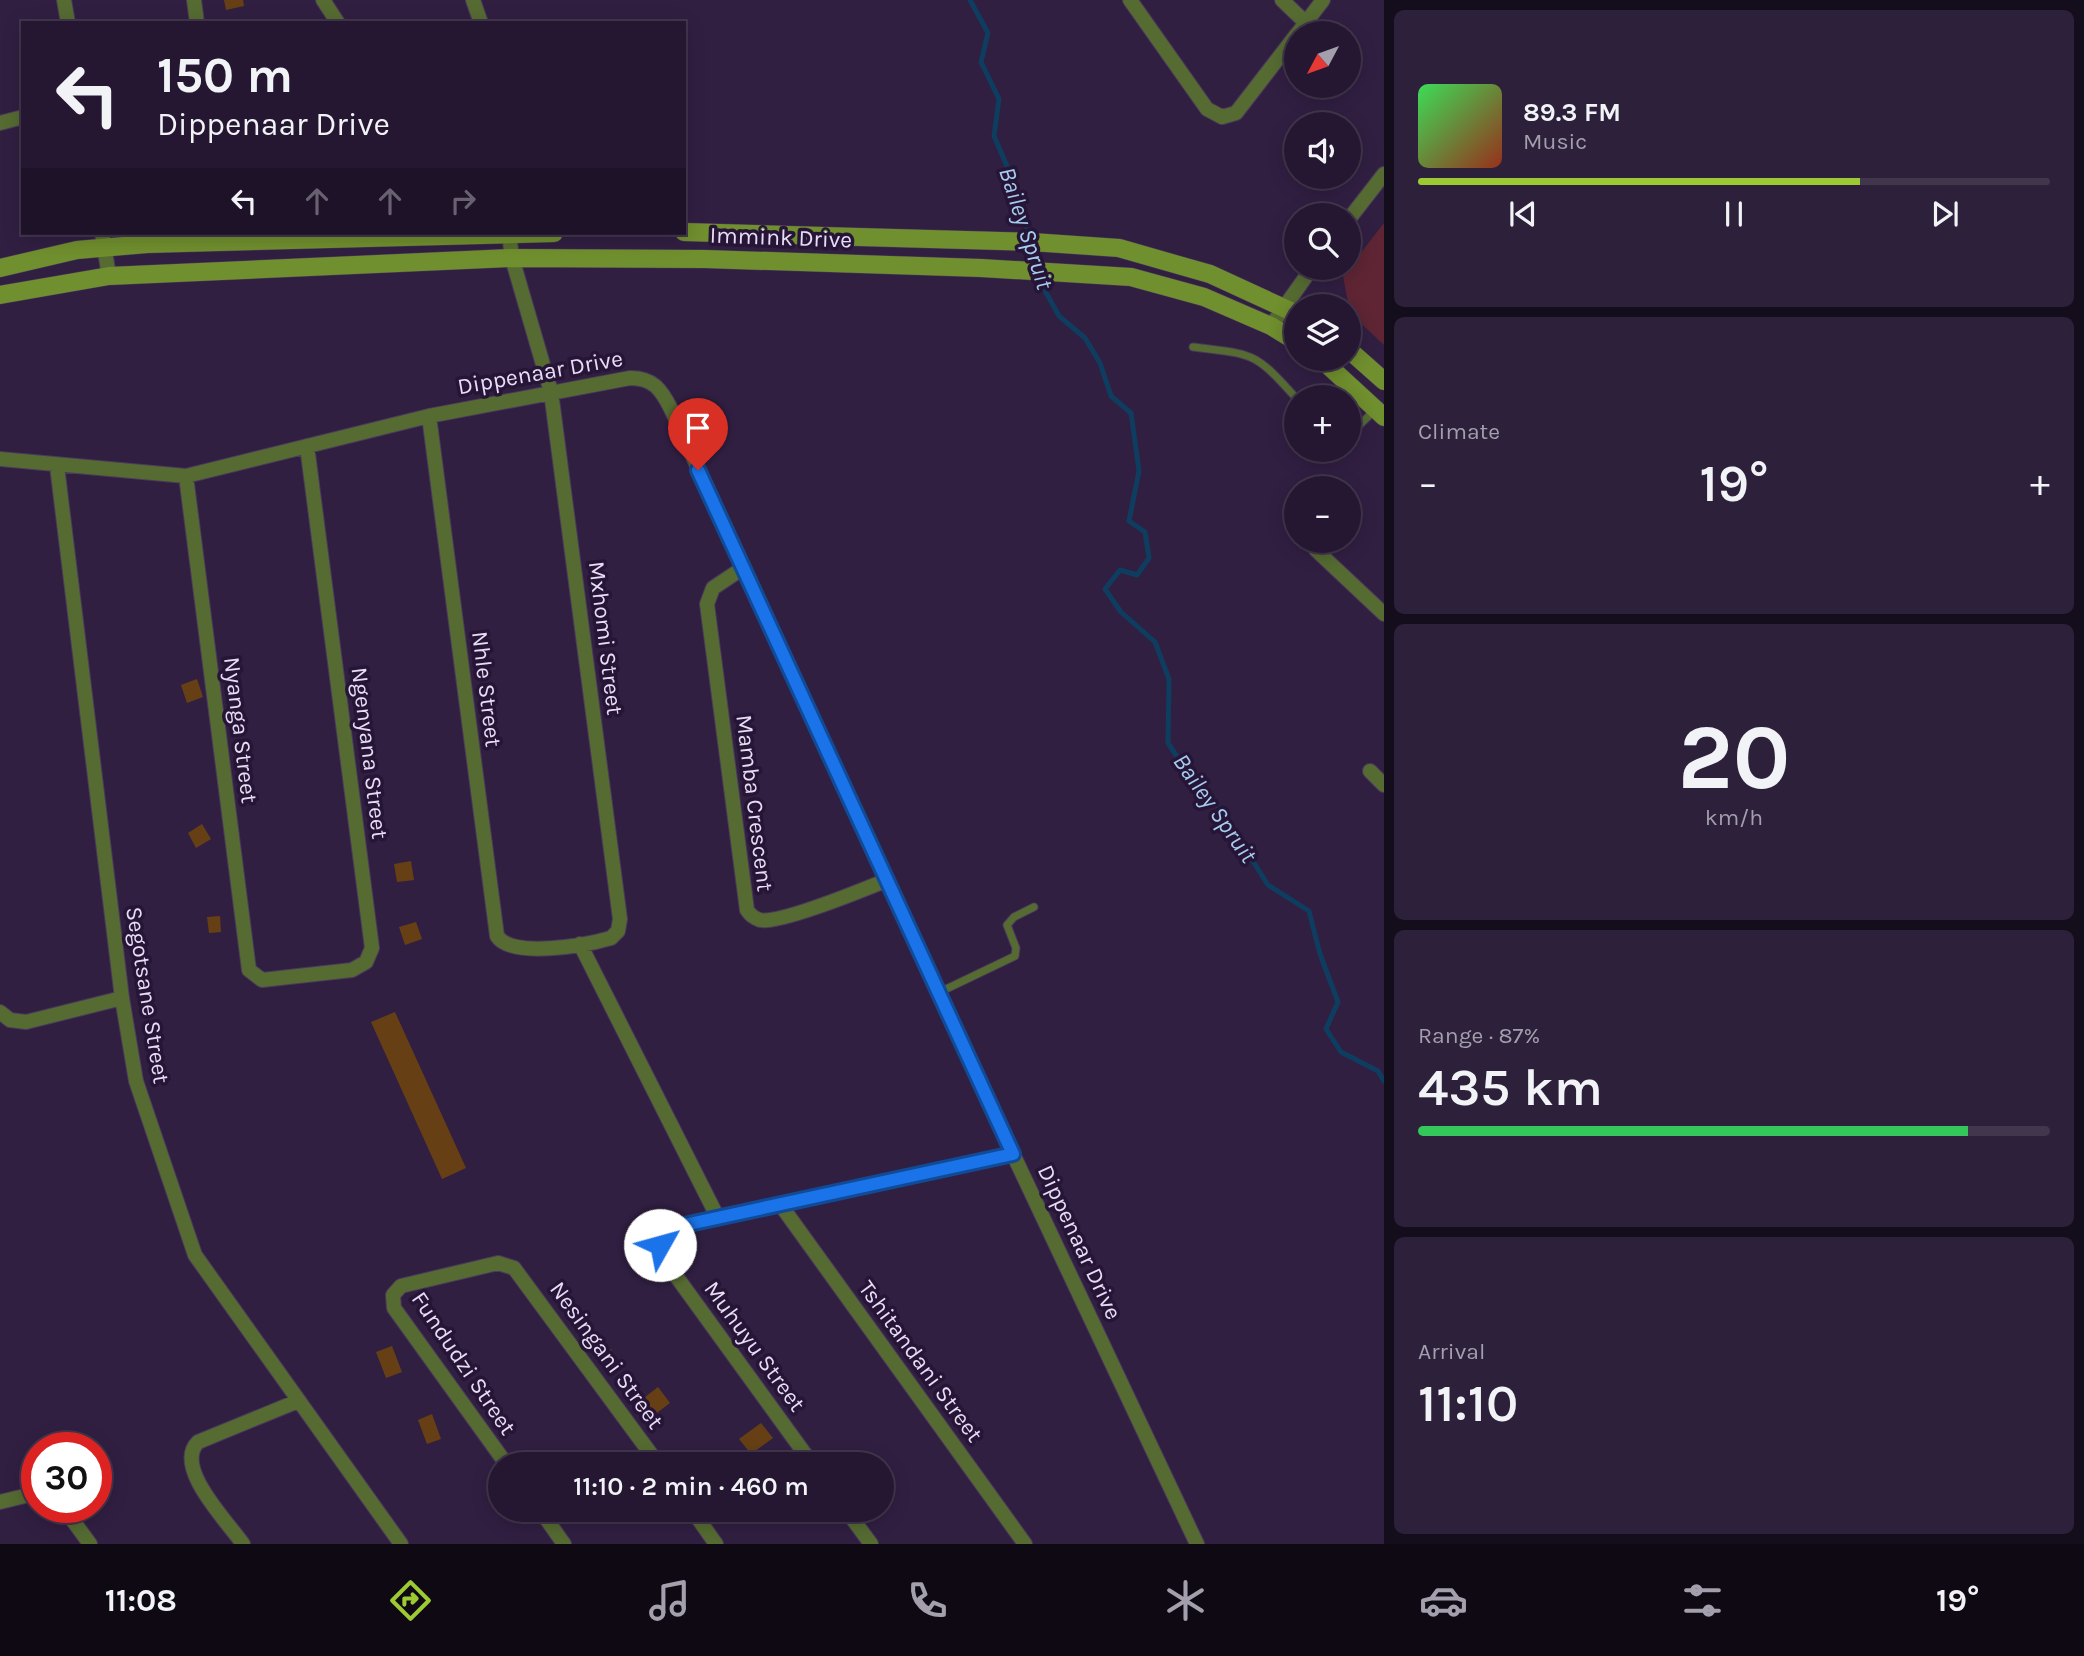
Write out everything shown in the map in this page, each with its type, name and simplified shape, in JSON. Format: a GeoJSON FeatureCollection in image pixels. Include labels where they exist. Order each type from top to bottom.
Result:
{"type":"FeatureCollection","features":[{"type":"Feature","properties":{"kind":"main road","name":"Immink Drive"},"geometry":{"type":"LineString","coordinates":[[686,232],[1032,242],[1119,248],[1163,258],[1210,274],[1284,307]]}},
{"type":"Feature","properties":{"kind":"main road"},"geometry":{"type":"LineString","coordinates":[[0,268],[103,240],[393,235]]}},
{"type":"Feature","properties":{"kind":"main road","name":"Immink Drive"},"geometry":{"type":"LineString","coordinates":[[0,295],[109,276],[512,258],[705,259],[981,268],[1131,277],[1204,296],[1284,334]]}},
{"type":"Feature","properties":{"kind":"main road"},"geometry":{"type":"LineString","coordinates":[[1361,361],[1384,381]]}},
{"type":"Feature","properties":{"kind":"main road"},"geometry":{"type":"LineString","coordinates":[[1334,371],[1380,413]]}},
{"type":"Feature","properties":{"kind":"street"},"geometry":{"type":"LineString","coordinates":[[64,0],[68,21]]}},
{"type":"Feature","properties":{"kind":"street"},"geometry":{"type":"LineString","coordinates":[[194,0],[197,21]]}},
{"type":"Feature","properties":{"kind":"street"},"geometry":{"type":"LineString","coordinates":[[323,0],[337,21]]}},
{"type":"Feature","properties":{"kind":"street"},"geometry":{"type":"LineString","coordinates":[[473,0],[480,21]]}},
{"type":"Feature","properties":{"kind":"street"},"geometry":{"type":"LineString","coordinates":[[1130,0],[1207,109],[1222,117],[1236,113],[1284,51]]}},
{"type":"Feature","properties":{"kind":"street"},"geometry":{"type":"LineString","coordinates":[[1282,0],[1295,21]]}},
{"type":"Feature","properties":{"kind":"street"},"geometry":{"type":"LineString","coordinates":[[1307,21],[1323,0]]}},
{"type":"Feature","properties":{"kind":"street"},"geometry":{"type":"LineString","coordinates":[[0,123],[21,118]]}},
{"type":"Feature","properties":{"kind":"street"},"geometry":{"type":"LineString","coordinates":[[1361,204],[1384,174]]}},
{"type":"Feature","properties":{"kind":"street","name":"Mxhomi Street"},"geometry":{"type":"LineString","coordinates":[[509,235],[512,258],[551,391],[620,919],[618,931],[611,938],[524,949]]}},
{"type":"Feature","properties":{"kind":"street"},"geometry":{"type":"LineString","coordinates":[[103,240],[109,276]]}},
{"type":"Feature","properties":{"kind":"street"},"geometry":{"type":"LineString","coordinates":[[1271,326],[1284,315]]}},
{"type":"Feature","properties":{"kind":"street","name":"Dippenaar Drive"},"geometry":{"type":"LineString","coordinates":[[0,459],[186,476],[429,416],[551,391],[630,378],[646,379],[654,384],[671,409],[1013,1154],[1197,1544]]}},
{"type":"Feature","properties":{"kind":"street","name":"Nhle Street"},"geometry":{"type":"LineString","coordinates":[[429,416],[496,929],[505,945],[524,949]]}},
{"type":"Feature","properties":{"kind":"street","name":"Ngenyana Street"},"geometry":{"type":"LineString","coordinates":[[266,979],[358,968],[368,959],[372,948],[307,446]]}},
{"type":"Feature","properties":{"kind":"street","name":"Segotsane Street"},"geometry":{"type":"LineString","coordinates":[[57,466],[122,998],[136,1081],[189,1242],[298,1401],[401,1544]]}},
{"type":"Feature","properties":{"kind":"street","name":"Nyanga Street"},"geometry":{"type":"LineString","coordinates":[[186,476],[249,970],[257,978],[266,979]]}},
{"type":"Feature","properties":{"kind":"street"},"geometry":{"type":"LineString","coordinates":[[1319,553],[1384,614]]}},
{"type":"Feature","properties":{"kind":"street","name":"Mamba Crescent"},"geometry":{"type":"LineString","coordinates":[[743,568],[713,588],[707,604],[747,910],[756,918],[766,920],[820,906],[887,880]]}},
{"type":"Feature","properties":{"kind":"street"},"geometry":{"type":"LineString","coordinates":[[1370,771],[1384,785]]}},
{"type":"Feature","properties":{"kind":"street"},"geometry":{"type":"LineString","coordinates":[[580,944],[718,1218]]}},
{"type":"Feature","properties":{"kind":"street"},"geometry":{"type":"LineString","coordinates":[[0,1012],[10,1020],[26,1022],[122,998]]}},
{"type":"Feature","properties":{"kind":"street","name":"Muhuyu Street"},"geometry":{"type":"LineString","coordinates":[[804,1452],[662,1254],[662,1240],[671,1229],[1013,1154]]}},
{"type":"Feature","properties":{"kind":"street","name":"Tshitandani Street"},"geometry":{"type":"LineString","coordinates":[[780,1204],[1025,1544]]}},
{"type":"Feature","properties":{"kind":"street","name":"Fundudzi Street"},"geometry":{"type":"LineString","coordinates":[[498,1452],[394,1308],[393,1295],[401,1286],[498,1263],[519,1272]]}},
{"type":"Feature","properties":{"kind":"street","name":"Nesingani Street"},"geometry":{"type":"LineString","coordinates":[[519,1272],[650,1452]]}},
{"type":"Feature","properties":{"kind":"street"},"geometry":{"type":"LineString","coordinates":[[243,1544],[194,1477],[189,1462],[193,1447],[198,1442],[298,1401]]}},
{"type":"Feature","properties":{"kind":"street"},"geometry":{"type":"LineString","coordinates":[[0,1502],[21,1497]]}},
{"type":"Feature","properties":{"kind":"street"},"geometry":{"type":"LineString","coordinates":[[548,1522],[564,1544]]}},
{"type":"Feature","properties":{"kind":"street"},"geometry":{"type":"LineString","coordinates":[[700,1522],[716,1544]]}},
{"type":"Feature","properties":{"kind":"street"},"geometry":{"type":"LineString","coordinates":[[855,1522],[871,1544]]}},
{"type":"Feature","properties":{"kind":"street"},"geometry":{"type":"LineString","coordinates":[[74,1523],[89,1544]]}},
{"type":"Feature","properties":{"kind":"lane"},"geometry":{"type":"LineString","coordinates":[[1193,347],[1250,354],[1261,360],[1284,385]]}},
{"type":"Feature","properties":{"kind":"lane"},"geometry":{"type":"LineString","coordinates":[[1361,426],[1380,413]]}},
{"type":"Feature","properties":{"kind":"lane"},"geometry":{"type":"LineString","coordinates":[[940,992],[1015,956],[1016,948],[1007,925],[1009,920],[1034,907]]}},
{"type":"Feature","properties":{"kind":"shaded area"},"geometry":{"type":"Polygon","coordinates":[[[1384,223],[1384,345],[1361,323],[1361,294],[1346,294],[1344,280],[1361,280],[1361,253],[1384,223]]]}},
{"type":"Feature","properties":{"kind":"building"},"geometry":{"type":"Polygon","coordinates":[[[224,0],[243,0],[244,6],[226,10],[224,0]]]}},
{"type":"Feature","properties":{"kind":"building"},"geometry":{"type":"Polygon","coordinates":[[[197,679],[203,697],[187,703],[181,685],[197,679]]]}},
{"type":"Feature","properties":{"kind":"building"},"geometry":{"type":"Polygon","coordinates":[[[202,824],[211,839],[196,848],[188,833],[202,824]]]}},
{"type":"Feature","properties":{"kind":"building"},"geometry":{"type":"Polygon","coordinates":[[[411,861],[414,880],[397,882],[394,864],[411,861]]]}},
{"type":"Feature","properties":{"kind":"building"},"geometry":{"type":"Polygon","coordinates":[[[220,916],[221,932],[209,933],[207,917],[220,916]]]}},
{"type":"Feature","properties":{"kind":"building"},"geometry":{"type":"Polygon","coordinates":[[[416,922],[422,939],[405,945],[399,927],[416,922]]]}},
{"type":"Feature","properties":{"kind":"building"},"geometry":{"type":"Polygon","coordinates":[[[395,1012],[466,1168],[442,1179],[371,1022],[395,1012]]]}},
{"type":"Feature","properties":{"kind":"building"},"geometry":{"type":"Polygon","coordinates":[[[392,1346],[402,1372],[386,1378],[376,1352],[392,1346]]]}},
{"type":"Feature","properties":{"kind":"building"},"geometry":{"type":"Polygon","coordinates":[[[611,1349],[617,1358],[604,1367],[598,1359],[611,1349]]]}},
{"type":"Feature","properties":{"kind":"building"},"geometry":{"type":"Polygon","coordinates":[[[658,1387],[670,1403],[650,1418],[636,1404],[658,1387]]]}},
{"type":"Feature","properties":{"kind":"building"},"geometry":{"type":"Polygon","coordinates":[[[432,1414],[441,1439],[427,1444],[418,1420],[432,1414]]]}},
{"type":"Feature","properties":{"kind":"building"},"geometry":{"type":"Polygon","coordinates":[[[761,1423],[773,1438],[754,1452],[749,1452],[739,1439],[761,1423]]]}},
{"type":"Feature","properties":{"kind":"waterway","name":"Bailey Spruit"},"geometry":{"type":"LineString","coordinates":[[970,0],[988,33],[981,62],[999,99],[994,136],[1016,187],[1044,289],[1059,316],[1085,338],[1100,363],[1111,396],[1131,413],[1139,471],[1129,521],[1145,532],[1149,558],[1137,575],[1120,570],[1105,589],[1121,612],[1155,642],[1169,679],[1168,743],[1184,767],[1211,795],[1268,885],[1309,911],[1320,954],[1338,1002],[1326,1029],[1341,1052],[1378,1071],[1384,1081]]}},
{"type":"Feature","properties":{"kind":"route"},"geometry":{"type":"LineString","coordinates":[[660,1245],[665,1234],[675,1227],[1013,1154],[698,470]]}}]}
